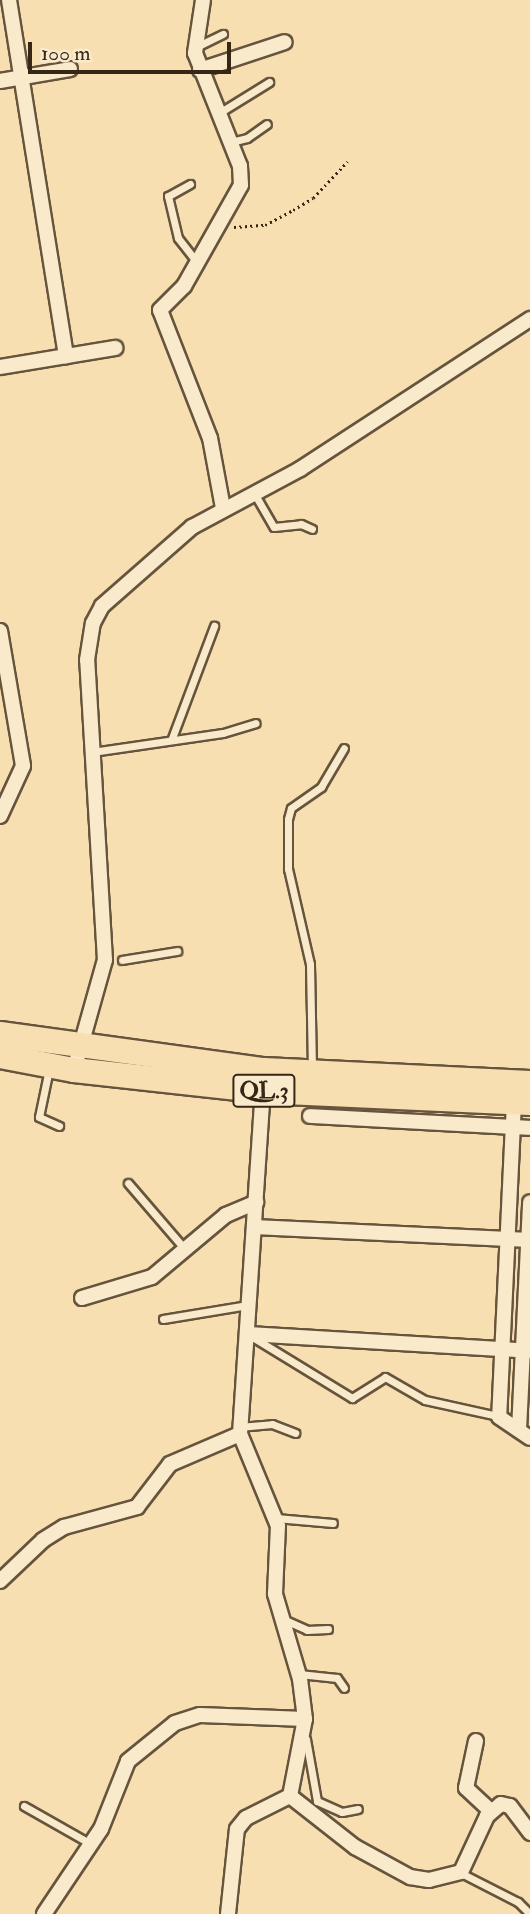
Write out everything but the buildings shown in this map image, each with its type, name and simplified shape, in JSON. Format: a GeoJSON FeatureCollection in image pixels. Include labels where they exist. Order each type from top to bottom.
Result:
{"type":"FeatureCollection","features":[{"type":"Feature","properties":{"kind":"highway","name":"QL.3"},"geometry":{"type":"LineString","coordinates":[[0,1034],[68,1061],[263,1091],[522,1103]]}},
{"type":"Feature","properties":{"kind":"highway","name":"QL.3"},"geometry":{"type":"LineString","coordinates":[[0,1056],[530,1083]]}},
{"type":"Feature","properties":{"kind":"street"},"geometry":{"type":"LineString","coordinates":[[9,0],[66,356]]}},
{"type":"Feature","properties":{"kind":"street"},"geometry":{"type":"LineString","coordinates":[[204,0],[195,47],[200,70],[240,166],[241,185],[184,286],[160,310],[210,438],[223,508]]}},
{"type":"Feature","properties":{"kind":"street"},"geometry":{"type":"LineString","coordinates":[[200,70],[285,42]]}},
{"type":"Feature","properties":{"kind":"street"},"geometry":{"type":"LineString","coordinates":[[0,81],[70,69]]}},
{"type":"Feature","properties":{"kind":"street"},"geometry":{"type":"LineString","coordinates":[[68,1061],[114,960],[91,752],[89,640],[102,606],[192,527],[300,469],[530,318]]}},
{"type":"Feature","properties":{"kind":"street"},"geometry":{"type":"LineString","coordinates":[[0,367],[115,348]]}},
{"type":"Feature","properties":{"kind":"street"},"geometry":{"type":"LineString","coordinates":[[0,631],[23,766],[0,816]]}},
{"type":"Feature","properties":{"kind":"street"},"geometry":{"type":"LineString","coordinates":[[263,1091],[239,1431],[276,1517],[275,1594],[299,1674],[305,1723],[290,1796]]}},
{"type":"Feature","properties":{"kind":"street"},"geometry":{"type":"LineString","coordinates":[[522,1103],[513,1127],[499,1417],[525,1434]]}},
{"type":"Feature","properties":{"kind":"street"},"geometry":{"type":"LineString","coordinates":[[310,1116],[530,1128]]}},
{"type":"Feature","properties":{"kind":"street"},"geometry":{"type":"LineString","coordinates":[[82,1298],[152,1277],[226,1215],[256,1202]]}},
{"type":"Feature","properties":{"kind":"street"},"geometry":{"type":"LineString","coordinates":[[525,1434],[530,1202]]}},
{"type":"Feature","properties":{"kind":"street"},"geometry":{"type":"LineString","coordinates":[[254,1227],[529,1240]]}},
{"type":"Feature","properties":{"kind":"street"},"geometry":{"type":"LineString","coordinates":[[247,1334],[527,1350]]}},
{"type":"Feature","properties":{"kind":"street"},"geometry":{"type":"LineString","coordinates":[[1,1578],[64,1527],[137,1507],[170,1464],[239,1431]]}},
{"type":"Feature","properties":{"kind":"street"},"geometry":{"type":"LineString","coordinates":[[44,1914],[91,1844],[120,1788],[128,1761],[175,1723],[200,1714],[305,1723]]}},
{"type":"Feature","properties":{"kind":"street"},"geometry":{"type":"LineString","coordinates":[[476,1741],[466,1788],[491,1811]]}},
{"type":"Feature","properties":{"kind":"street"},"geometry":{"type":"LineString","coordinates":[[290,1796],[355,1847],[410,1877],[429,1880],[461,1872],[491,1811],[501,1804],[510,1806],[530,1833]]}},
{"type":"Feature","properties":{"kind":"street"},"geometry":{"type":"LineString","coordinates":[[228,1914],[241,1822],[290,1796]]}},
{"type":"Feature","properties":{"kind":"lane"},"geometry":{"type":"LineString","coordinates":[[195,47],[223,34]]}},
{"type":"Feature","properties":{"kind":"lane"},"geometry":{"type":"LineString","coordinates":[[219,114],[269,82]]}},
{"type":"Feature","properties":{"kind":"lane"},"geometry":{"type":"LineString","coordinates":[[230,142],[247,138],[267,124]]}},
{"type":"Feature","properties":{"kind":"lane"},"geometry":{"type":"LineString","coordinates":[[190,184],[168,196],[178,238],[197,262]]}},
{"type":"Feature","properties":{"kind":"lane"},"geometry":{"type":"LineString","coordinates":[[254,493],[274,527],[301,524],[312,529]]}},
{"type":"Feature","properties":{"kind":"lane"},"geometry":{"type":"LineString","coordinates":[[172,738],[215,626]]}},
{"type":"Feature","properties":{"kind":"lane"},"geometry":{"type":"LineString","coordinates":[[91,752],[172,738],[223,733],[256,723]]}},
{"type":"Feature","properties":{"kind":"lane"},"geometry":{"type":"LineString","coordinates":[[312,1073],[310,964],[288,869],[288,819],[292,808],[321,787],[344,748]]}},
{"type":"Feature","properties":{"kind":"lane"},"geometry":{"type":"LineString","coordinates":[[114,960],[177,951]]}},
{"type":"Feature","properties":{"kind":"lane"},"geometry":{"type":"LineString","coordinates":[[59,1126],[39,1117],[68,1061]]}},
{"type":"Feature","properties":{"kind":"lane"},"geometry":{"type":"LineString","coordinates":[[128,1183],[184,1248]]}},
{"type":"Feature","properties":{"kind":"lane"},"geometry":{"type":"LineString","coordinates":[[163,1319],[249,1305]]}},
{"type":"Feature","properties":{"kind":"lane"},"geometry":{"type":"LineString","coordinates":[[247,1334],[352,1398],[385,1377],[425,1400],[499,1417]]}},
{"type":"Feature","properties":{"kind":"lane"},"geometry":{"type":"LineString","coordinates":[[239,1431],[272,1424],[295,1433]]}},
{"type":"Feature","properties":{"kind":"lane"},"geometry":{"type":"LineString","coordinates":[[276,1517],[333,1523]]}},
{"type":"Feature","properties":{"kind":"lane"},"geometry":{"type":"LineString","coordinates":[[281,1619],[307,1630],[328,1629]]}},
{"type":"Feature","properties":{"kind":"lane"},"geometry":{"type":"LineString","coordinates":[[299,1674],[337,1678],[344,1688]]}},
{"type":"Feature","properties":{"kind":"lane"},"geometry":{"type":"LineString","coordinates":[[305,1723],[317,1801],[342,1812],[358,1808]]}},
{"type":"Feature","properties":{"kind":"lane"},"geometry":{"type":"LineString","coordinates":[[24,1806],[91,1844]]}},
{"type":"Feature","properties":{"kind":"lane"},"geometry":{"type":"LineString","coordinates":[[461,1872],[517,1902],[530,1914]]}},
{"type":"Feature","properties":{"kind":"path"},"geometry":{"type":"LineString","coordinates":[[221,223],[250,229],[265,225],[313,198],[347,162]]}}]}
